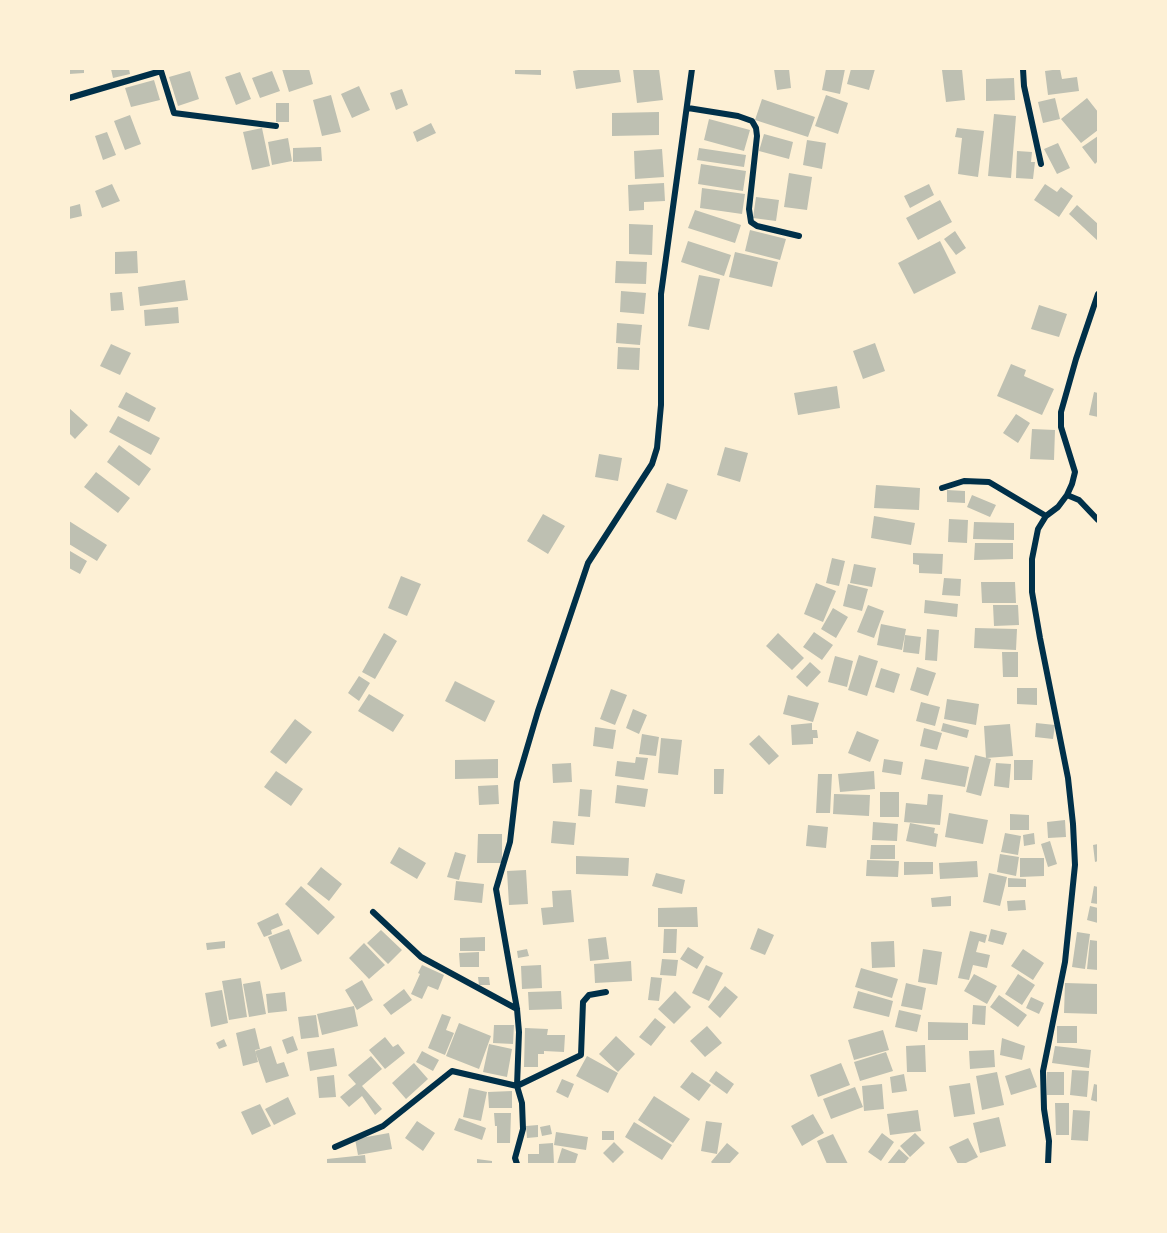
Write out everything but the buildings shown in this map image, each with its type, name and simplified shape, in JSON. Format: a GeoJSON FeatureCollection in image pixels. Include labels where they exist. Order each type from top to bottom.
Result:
{"type":"FeatureCollection","features":[{"type":"Feature","properties":{"kind":"street"},"geometry":{"type":"LineString","coordinates":[[518,1164],[515,1158],[523,1129],[522,1103],[517,1086],[519,1032],[496,889],[510,842],[517,782],[538,711],[588,563],[652,464],[657,447],[661,405],[661,294],[692,69]]}},
{"type":"Feature","properties":{"kind":"street"},"geometry":{"type":"LineString","coordinates":[[1023,69],[1024,86],[1041,164]]}},
{"type":"Feature","properties":{"kind":"street"},"geometry":{"type":"LineString","coordinates":[[69,98],[161,71],[174,113],[276,126]]}},
{"type":"Feature","properties":{"kind":"street"},"geometry":{"type":"LineString","coordinates":[[688,108],[738,116],[752,121],[758,136],[749,209],[751,222],[757,226],[799,236]]}},
{"type":"Feature","properties":{"kind":"street"},"geometry":{"type":"LineString","coordinates":[[1048,1164],[1049,1140],[1044,1109],[1042,1071],[1065,962],[1075,865],[1068,778],[1032,592],[1032,559],[1038,529],[1046,516],[1058,507],[1067,495],[1075,472],[1061,427],[1061,412],[1098,294]]}},
{"type":"Feature","properties":{"kind":"street"},"geometry":{"type":"LineString","coordinates":[[942,488],[964,481],[989,482],[1046,516]]}},
{"type":"Feature","properties":{"kind":"street"},"geometry":{"type":"LineString","coordinates":[[1067,495],[1079,500],[1098,520]]}},
{"type":"Feature","properties":{"kind":"street"},"geometry":{"type":"LineString","coordinates":[[373,912],[421,957],[517,1009]]}},
{"type":"Feature","properties":{"kind":"street"},"geometry":{"type":"LineString","coordinates":[[335,1148],[383,1126],[452,1071],[517,1086],[581,1055],[583,1002],[589,995],[606,992]]}}]}
